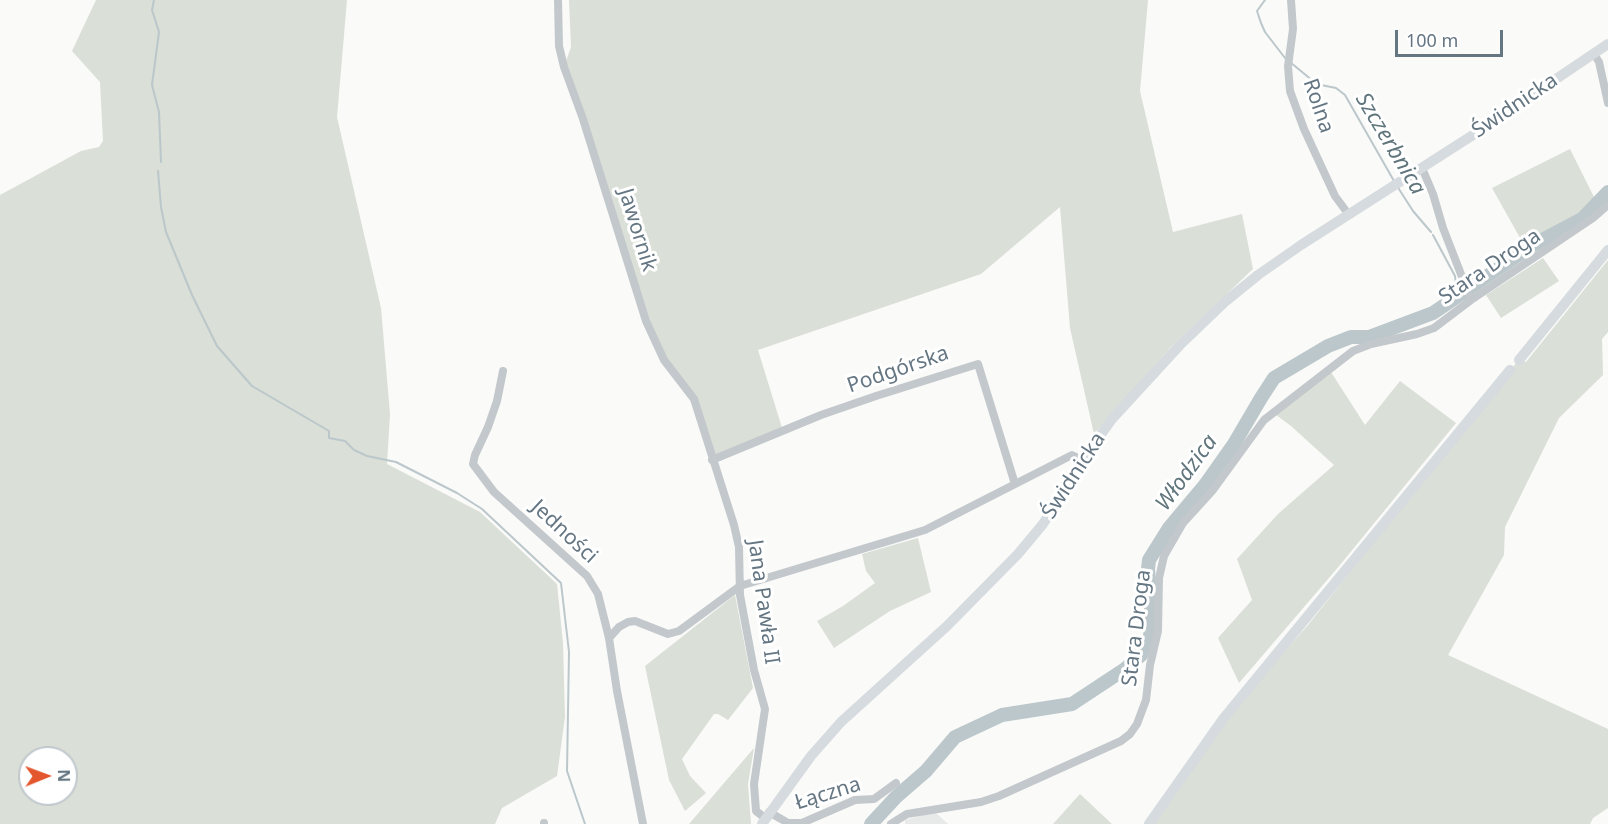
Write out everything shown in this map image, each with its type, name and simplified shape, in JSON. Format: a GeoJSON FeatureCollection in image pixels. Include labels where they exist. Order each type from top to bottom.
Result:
{"type":"FeatureCollection","features":[{"type":"Feature","properties":{"kind":"street","name":"Jawornik"},"geometry":{"type":"LineString","coordinates":[[558,0],[559,46],[564,67],[583,118],[648,326],[664,360],[694,399],[712,460]]}},
{"type":"Feature","properties":{"kind":"street","name":"Rolna"},"geometry":{"type":"LineString","coordinates":[[1291,0],[1293,29],[1288,80],[1297,111],[1335,196],[1349,215]]}},
{"type":"Feature","properties":{"kind":"street","name":"Świdnicka"},"geometry":{"type":"LineString","coordinates":[[765,818],[811,756],[842,722],[947,626],[1018,555],[1043,524],[1100,436],[1135,392],[1226,301],[1258,275],[1608,44]]}},
{"type":"Feature","properties":{"kind":"street"},"geometry":{"type":"LineString","coordinates":[[1594,54],[1599,62],[1608,103]]}},
{"type":"Feature","properties":{"kind":"street"},"geometry":{"type":"LineString","coordinates":[[1422,168],[1470,298]]}},
{"type":"Feature","properties":{"kind":"street","name":"Stara Droga"},"geometry":{"type":"LineString","coordinates":[[891,824],[907,814],[981,802],[999,796],[1120,741],[1130,734],[1137,724],[1146,700],[1150,665],[1158,631],[1158,578],[1164,556],[1183,523],[1218,483],[1272,412],[1353,351],[1371,344],[1425,332],[1470,298],[1565,238],[1608,205]]}},
{"type":"Feature","properties":{"kind":"street"},"geometry":{"type":"LineString","coordinates":[[1519,360],[1608,250]]}},
{"type":"Feature","properties":{"kind":"street","name":"Podgórska"},"geometry":{"type":"LineString","coordinates":[[712,460],[822,415],[978,364],[1015,484]]}},
{"type":"Feature","properties":{"kind":"street"},"geometry":{"type":"LineString","coordinates":[[1149,824],[1224,719],[1510,370]]}},
{"type":"Feature","properties":{"kind":"street","name":"Jedności"},"geometry":{"type":"LineString","coordinates":[[503,371],[497,401],[473,464],[494,492],[587,576],[602,606],[643,824]]}},
{"type":"Feature","properties":{"kind":"street"},"geometry":{"type":"LineString","coordinates":[[609,638],[619,627],[635,621],[668,634],[679,631],[740,586],[925,530],[1072,455],[1084,461]]}},
{"type":"Feature","properties":{"kind":"street","name":"Jana Pawła II"},"geometry":{"type":"LineString","coordinates":[[712,460],[734,525],[738,547],[740,595],[754,670],[765,709],[754,784],[756,810],[765,818]]}},
{"type":"Feature","properties":{"kind":"street","name":"Łączna"},"geometry":{"type":"LineString","coordinates":[[765,818],[788,823],[802,823],[855,800],[874,799],[896,783]]}},
{"type":"Feature","properties":{"kind":"shaded area"},"geometry":{"type":"Polygon","coordinates":[[[96,0],[347,0],[337,117],[381,308],[390,414],[387,464],[480,512],[557,584],[563,643],[565,717],[557,776],[502,808],[495,824],[0,824],[0,195],[81,151],[99,147],[103,141],[100,82],[72,51],[96,0]]]}},
{"type":"Feature","properties":{"kind":"shaded area"},"geometry":{"type":"Polygon","coordinates":[[[569,0],[1148,0],[1140,91],[1173,232],[1242,214],[1253,269],[1171,347],[1094,434],[1070,328],[1060,207],[981,274],[758,350],[783,431],[712,460],[694,399],[656,346],[564,67],[571,47],[569,0]]]}},
{"type":"Feature","properties":{"kind":"shaded area"},"geometry":{"type":"Polygon","coordinates":[[[1570,149],[1595,199],[1593,209],[1582,219],[1533,245],[1524,245],[1492,188],[1570,149]]]}},
{"type":"Feature","properties":{"kind":"shaded area"},"geometry":{"type":"Polygon","coordinates":[[[1543,258],[1559,281],[1501,318],[1486,295],[1543,258]]]}},
{"type":"Feature","properties":{"kind":"shaded area"},"geometry":{"type":"Polygon","coordinates":[[[1608,260],[1608,332],[1602,339],[1603,375],[1559,418],[1505,527],[1504,555],[1448,655],[1608,729],[1608,808],[1593,818],[1590,824],[1149,824],[1224,719],[1308,625],[1510,370],[1519,360],[1526,362],[1608,260]]]}},
{"type":"Feature","properties":{"kind":"shaded area"},"geometry":{"type":"Polygon","coordinates":[[[1329,369],[1365,425],[1400,381],[1456,423],[1340,565],[1239,683],[1218,638],[1252,600],[1237,559],[1278,514],[1334,465],[1272,412],[1329,369]]]}},
{"type":"Feature","properties":{"kind":"shaded area"},"geometry":{"type":"Polygon","coordinates":[[[918,538],[931,592],[890,611],[834,648],[817,621],[875,583],[866,571],[862,554],[918,538]]]}},
{"type":"Feature","properties":{"kind":"shaded area"},"geometry":{"type":"Polygon","coordinates":[[[735,595],[753,688],[728,720],[714,714],[682,759],[690,776],[706,793],[685,811],[669,780],[645,666],[735,595]]]}},
{"type":"Feature","properties":{"kind":"shaded area"},"geometry":{"type":"Polygon","coordinates":[[[754,748],[748,784],[751,824],[689,824],[754,748]]]}},
{"type":"Feature","properties":{"kind":"shaded area"},"geometry":{"type":"Polygon","coordinates":[[[1080,794],[1112,824],[1053,824],[1080,794]]]}},
{"type":"Feature","properties":{"kind":"shaded area"},"geometry":{"type":"Polygon","coordinates":[[[935,812],[948,824],[905,824],[905,820],[935,812]]]}},
{"type":"Feature","properties":{"kind":"waterway"},"geometry":{"type":"LineString","coordinates":[[154,0],[152,10],[159,32],[152,85],[159,112],[161,162]]}},
{"type":"Feature","properties":{"kind":"waterway","name":"Szczerbnica"},"geometry":{"type":"LineString","coordinates":[[1265,0],[1257,11],[1261,23],[1285,58]]}},
{"type":"Feature","properties":{"kind":"waterway","name":"Szczerbnica"},"geometry":{"type":"LineString","coordinates":[[1290,62],[1313,81]]}},
{"type":"Feature","properties":{"kind":"waterway","name":"Szczerbnica"},"geometry":{"type":"LineString","coordinates":[[1321,85],[1336,88],[1345,95],[1394,181]]}},
{"type":"Feature","properties":{"kind":"waterway"},"geometry":{"type":"LineString","coordinates":[[158,171],[166,232],[192,295],[217,346],[252,386],[329,431],[329,438],[345,441],[354,450],[367,456],[396,462],[457,493],[482,509],[561,583],[569,652],[567,771],[585,824]]}},
{"type":"Feature","properties":{"kind":"waterway","name":"Szczerbnica"},"geometry":{"type":"LineString","coordinates":[[1397,186],[1413,211],[1431,232]]}},
{"type":"Feature","properties":{"kind":"waterway","name":"Włodzica"},"geometry":{"type":"LineString","coordinates":[[871,824],[896,797],[926,771],[955,737],[1002,715],[1072,704],[1125,669],[1141,655],[1150,636],[1152,622],[1149,560],[1169,528],[1205,485],[1234,444],[1274,378],[1328,346],[1351,337],[1369,337],[1433,313],[1533,245],[1582,219],[1608,192]]}},
{"type":"Feature","properties":{"kind":"waterway","name":"Szczerbnica"},"geometry":{"type":"LineString","coordinates":[[1433,235],[1455,276],[1457,295]]}}]}
